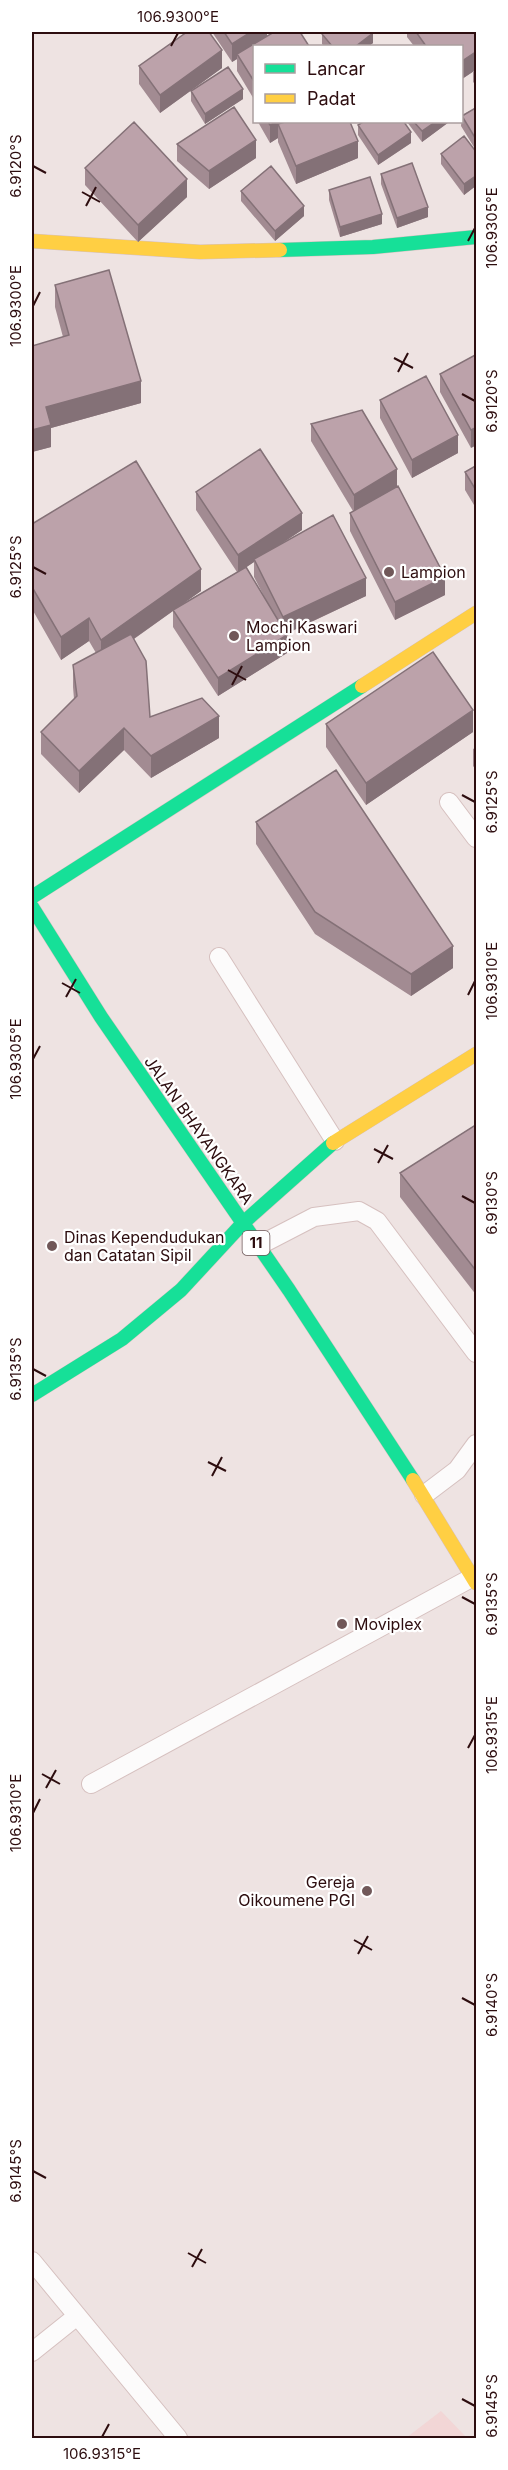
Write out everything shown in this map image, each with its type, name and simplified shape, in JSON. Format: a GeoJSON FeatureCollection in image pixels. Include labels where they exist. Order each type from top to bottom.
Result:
{"type":"FeatureCollection","features":[{"type":"Feature","properties":{"kind":"main road"},"geometry":{"type":"LineString","coordinates":[[32,241],[200,252],[373,247],[477,237]]}},
{"type":"Feature","properties":{"kind":"main road"},"geometry":{"type":"LineString","coordinates":[[32,897],[477,613]]}},
{"type":"Feature","properties":{"kind":"main road","name":"JALAN BHAYANGKARA"},"geometry":{"type":"LineString","coordinates":[[32,907],[70,972],[243,1223],[424,1495],[475,1580]]}},
{"type":"Feature","properties":{"kind":"main road"},"geometry":{"type":"LineString","coordinates":[[32,1395],[122,1339],[181,1290],[243,1223],[335,1141],[477,1054]]}},
{"type":"Feature","properties":{"kind":"lane"},"geometry":{"type":"LineString","coordinates":[[449,802],[477,838]]}},
{"type":"Feature","properties":{"kind":"lane"},"geometry":{"type":"LineString","coordinates":[[219,957],[335,1141]]}},
{"type":"Feature","properties":{"kind":"lane"},"geometry":{"type":"LineString","coordinates":[[258,1246],[314,1216],[359,1211],[377,1221],[477,1353]]}},
{"type":"Feature","properties":{"kind":"lane"},"geometry":{"type":"LineString","coordinates":[[424,1495],[457,1470],[477,1444]]}},
{"type":"Feature","properties":{"kind":"lane"},"geometry":{"type":"LineString","coordinates":[[91,1784],[475,1580]]}},
{"type":"Feature","properties":{"kind":"lane"},"geometry":{"type":"LineString","coordinates":[[32,2261],[178,2439]]}},
{"type":"Feature","properties":{"kind":"lane"},"geometry":{"type":"LineString","coordinates":[[32,2352],[77,2316]]}},
{"type":"Feature","properties":{"kind":"shaded area"},"geometry":{"type":"Polygon","coordinates":[[[441,2411],[467,2438],[406,2438],[441,2411]]]}},
{"type":"Feature","properties":{"kind":"building"},"geometry":{"type":"Polygon","coordinates":[[[187,32],[209,32],[222,50],[160,95],[139,66],[187,32]]]}},
{"type":"Feature","properties":{"kind":"building"},"geometry":{"type":"Polygon","coordinates":[[[224,32],[251,32],[232,44],[224,32]]]}},
{"type":"Feature","properties":{"kind":"building"},"geometry":{"type":"Polygon","coordinates":[[[274,32],[300,32],[308,45],[253,45],[253,80],[237,54],[274,32]]]}},
{"type":"Feature","properties":{"kind":"building"},"geometry":{"type":"Polygon","coordinates":[[[325,32],[373,33],[357,45],[331,45],[322,34],[325,32]]]}},
{"type":"Feature","properties":{"kind":"building"},"geometry":{"type":"Polygon","coordinates":[[[416,32],[477,32],[477,51],[463,60],[463,45],[425,45],[416,32]]]}},
{"type":"Feature","properties":{"kind":"building"},"geometry":{"type":"Polygon","coordinates":[[[228,67],[243,89],[205,114],[191,91],[228,67]]]}},
{"type":"Feature","properties":{"kind":"building"},"geometry":{"type":"Polygon","coordinates":[[[234,107],[256,140],[209,171],[177,144],[234,107]]]}},
{"type":"Feature","properties":{"kind":"building"},"geometry":{"type":"Polygon","coordinates":[[[477,107],[477,141],[463,118],[463,115],[477,107]]]}},
{"type":"Feature","properties":{"kind":"building"},"geometry":{"type":"Polygon","coordinates":[[[134,122],[187,179],[138,225],[85,168],[134,122]]]}},
{"type":"Feature","properties":{"kind":"building"},"geometry":{"type":"Polygon","coordinates":[[[350,123],[358,141],[296,166],[278,124],[350,123]]]}},
{"type":"Feature","properties":{"kind":"building"},"geometry":{"type":"Polygon","coordinates":[[[361,123],[405,123],[411,132],[378,155],[358,125],[361,123]]]}},
{"type":"Feature","properties":{"kind":"building"},"geometry":{"type":"Polygon","coordinates":[[[415,123],[434,123],[422,131],[415,123]]]}},
{"type":"Feature","properties":{"kind":"building"},"geometry":{"type":"Polygon","coordinates":[[[464,136],[477,153],[477,175],[464,184],[441,154],[464,136]]]}},
{"type":"Feature","properties":{"kind":"building"},"geometry":{"type":"Polygon","coordinates":[[[412,163],[428,207],[397,218],[381,174],[412,163]]]}},
{"type":"Feature","properties":{"kind":"building"},"geometry":{"type":"Polygon","coordinates":[[[271,166],[304,206],[275,231],[241,191],[271,166]]]}},
{"type":"Feature","properties":{"kind":"building"},"geometry":{"type":"Polygon","coordinates":[[[370,177],[382,214],[340,227],[329,190],[370,177]]]}},
{"type":"Feature","properties":{"kind":"building"},"geometry":{"type":"Polygon","coordinates":[[[109,270],[141,381],[46,407],[51,425],[32,430],[32,346],[69,335],[55,285],[109,270]]]}},
{"type":"Feature","properties":{"kind":"building"},"geometry":{"type":"Polygon","coordinates":[[[477,354],[477,427],[471,430],[440,374],[477,354]]]}},
{"type":"Feature","properties":{"kind":"building"},"geometry":{"type":"Polygon","coordinates":[[[426,376],[458,435],[412,460],[380,400],[426,376]]]}},
{"type":"Feature","properties":{"kind":"building"},"geometry":{"type":"Polygon","coordinates":[[[362,410],[397,469],[354,495],[311,424],[362,410]]]}},
{"type":"Feature","properties":{"kind":"building"},"geometry":{"type":"Polygon","coordinates":[[[260,449],[302,513],[238,555],[196,492],[260,449]]]}},
{"type":"Feature","properties":{"kind":"building"},"geometry":{"type":"Polygon","coordinates":[[[136,461],[201,569],[101,640],[89,618],[61,637],[32,587],[32,524],[136,461]]]}},
{"type":"Feature","properties":{"kind":"building"},"geometry":{"type":"Polygon","coordinates":[[[477,465],[477,492],[465,472],[477,465]]]}},
{"type":"Feature","properties":{"kind":"building"},"geometry":{"type":"Polygon","coordinates":[[[398,486],[445,577],[395,602],[350,513],[398,486]]]}},
{"type":"Feature","properties":{"kind":"building"},"geometry":{"type":"Polygon","coordinates":[[[333,515],[366,578],[283,617],[254,559],[333,515]]]}},
{"type":"Feature","properties":{"kind":"building"},"geometry":{"type":"Polygon","coordinates":[[[246,567],[287,635],[218,678],[173,610],[246,567]]]}},
{"type":"Feature","properties":{"kind":"building"},"geometry":{"type":"Polygon","coordinates":[[[131,634],[146,661],[150,717],[202,698],[219,716],[151,756],[124,728],[79,771],[41,732],[77,696],[73,665],[131,634]]]}},
{"type":"Feature","properties":{"kind":"building"},"geometry":{"type":"Polygon","coordinates":[[[433,652],[473,710],[366,783],[326,724],[433,652]]]}},
{"type":"Feature","properties":{"kind":"building"},"geometry":{"type":"Polygon","coordinates":[[[336,770],[453,946],[411,974],[315,912],[256,822],[336,770]]]}},
{"type":"Feature","properties":{"kind":"building"},"geometry":{"type":"Polygon","coordinates":[[[477,1124],[477,1272],[400,1173],[477,1124]]]}},
{"type":"Feature","properties":{"kind":"traffic: fast"},"geometry":{"type":"LineString","coordinates":[[280,250],[373,247],[476,237]]}},
{"type":"Feature","properties":{"kind":"traffic: fast"},"geometry":{"type":"LineString","coordinates":[[32,897],[362,686]]}},
{"type":"Feature","properties":{"kind":"traffic: fast"},"geometry":{"type":"LineString","coordinates":[[32,907],[101,1017],[289,1290],[413,1480]]}},
{"type":"Feature","properties":{"kind":"traffic: fast"},"geometry":{"type":"LineString","coordinates":[[32,1395],[122,1339],[181,1290],[243,1223],[333,1143]]}},
{"type":"Feature","properties":{"kind":"traffic: slow"},"geometry":{"type":"LineString","coordinates":[[32,241],[200,252],[280,250]]}},
{"type":"Feature","properties":{"kind":"traffic: slow"},"geometry":{"type":"LineString","coordinates":[[362,686],[476,613]]}},
{"type":"Feature","properties":{"kind":"traffic: slow"},"geometry":{"type":"LineString","coordinates":[[333,1143],[476,1054]]}},
{"type":"Feature","properties":{"kind":"traffic: slow"},"geometry":{"type":"LineString","coordinates":[[413,1480],[476,1583]]}},
{"type":"Feature","properties":{"kind":"place","name":"Lampion"},"geometry":{"type":"Point","coordinates":[389,572]}},
{"type":"Feature","properties":{"kind":"place","name":"Mochi Kaswari Lampion"},"geometry":{"type":"Point","coordinates":[234,636]}},
{"type":"Feature","properties":{"kind":"place","name":"Dinas Kependudukan dan Catatan Sipil"},"geometry":{"type":"Point","coordinates":[52,1246]}},
{"type":"Feature","properties":{"kind":"place","name":"Moviplex"},"geometry":{"type":"Point","coordinates":[342,1624]}},
{"type":"Feature","properties":{"kind":"place","name":"Gereja Oikoumene PGI"},"geometry":{"type":"Point","coordinates":[367,1891]}}]}
